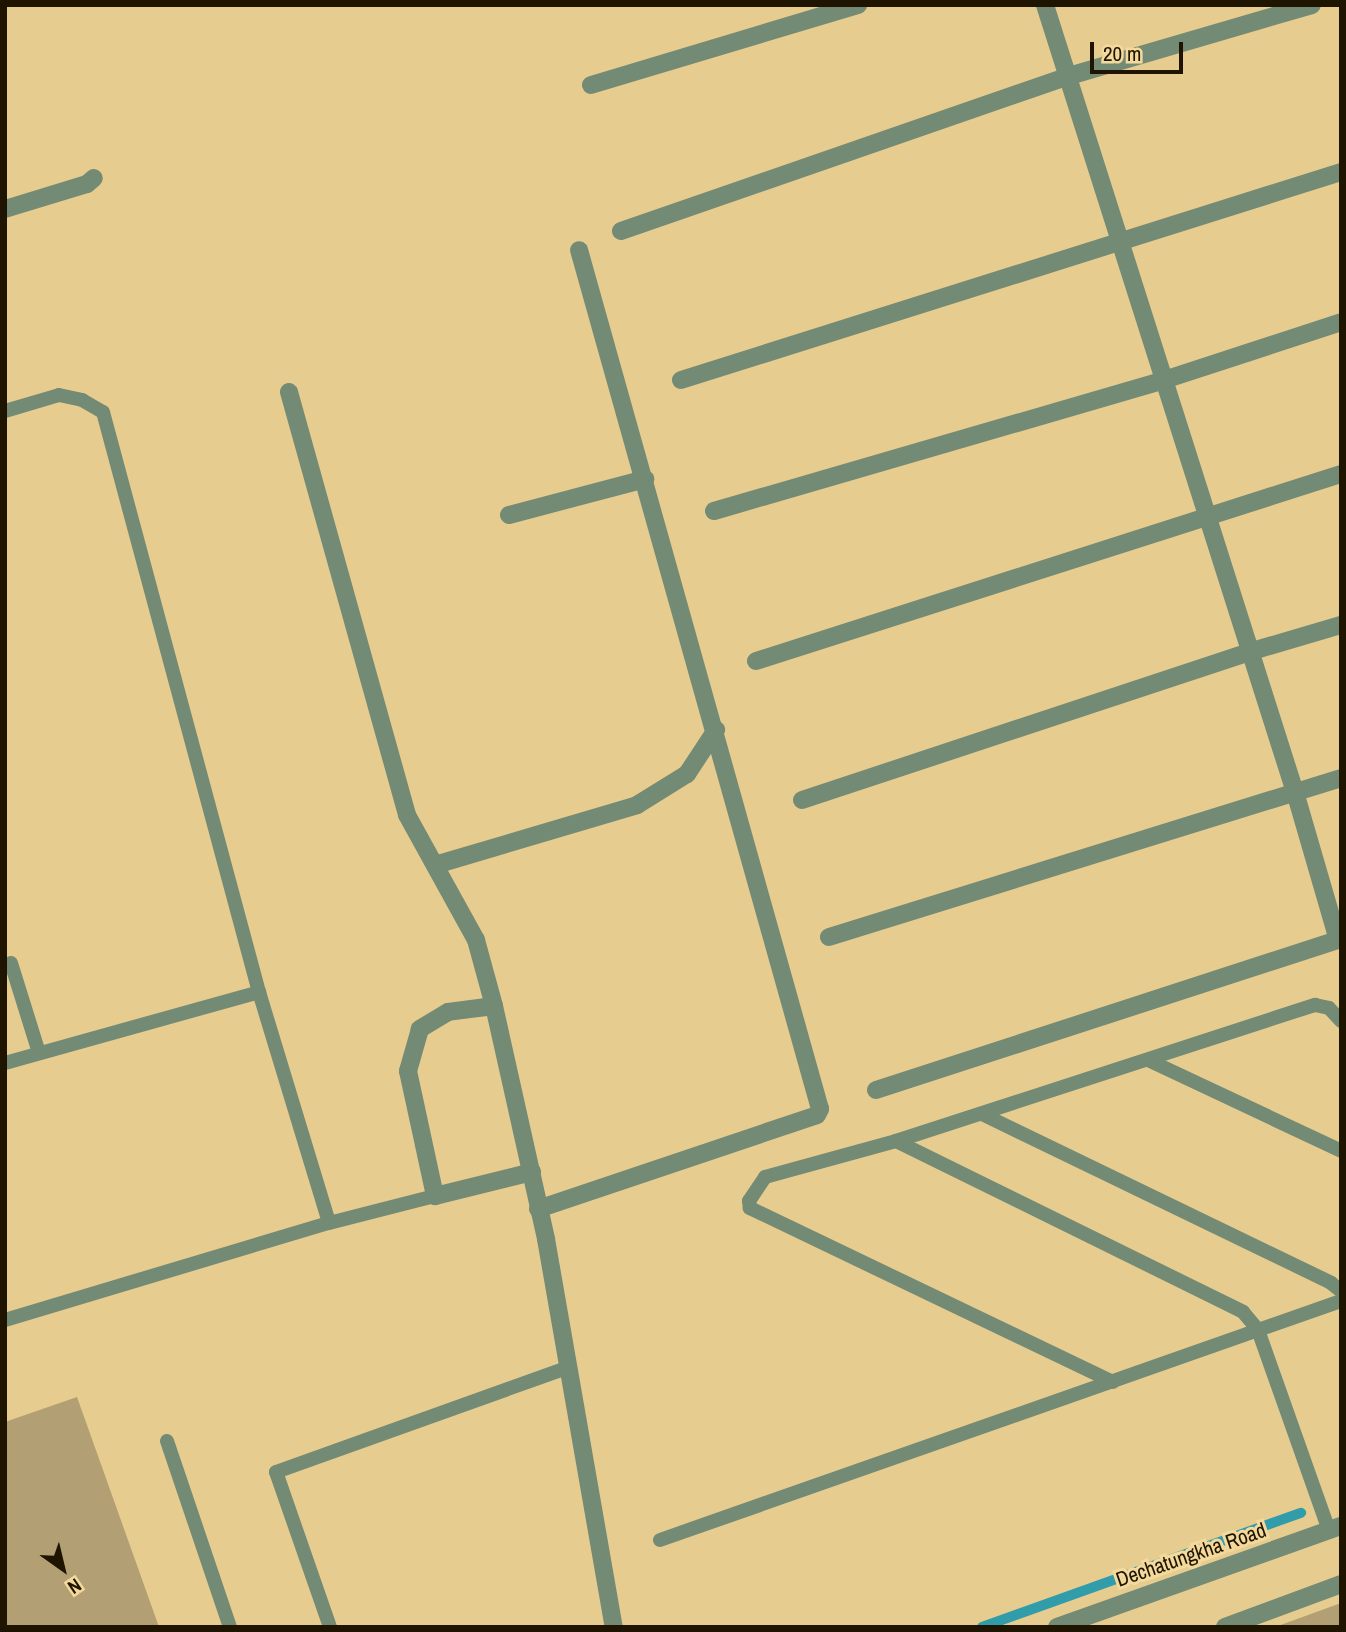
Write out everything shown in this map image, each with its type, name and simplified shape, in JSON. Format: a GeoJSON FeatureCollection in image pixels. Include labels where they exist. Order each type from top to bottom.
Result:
{"type":"FeatureCollection","features":[{"type":"Feature","properties":{"kind":"street"},"geometry":{"type":"LineString","coordinates":[[591,85],[858,5]]}},
{"type":"Feature","properties":{"kind":"street"},"geometry":{"type":"LineString","coordinates":[[876,1090],[1339,939],[1295,792],[1045,5]]}},
{"type":"Feature","properties":{"kind":"street"},"geometry":{"type":"LineString","coordinates":[[621,232],[1069,76],[1312,5]]}},
{"type":"Feature","properties":{"kind":"street"},"geometry":{"type":"LineString","coordinates":[[681,380],[1341,172]]}},
{"type":"Feature","properties":{"kind":"street"},"geometry":{"type":"LineString","coordinates":[[5,209],[87,184],[94,178]]}},
{"type":"Feature","properties":{"kind":"street"},"geometry":{"type":"LineString","coordinates":[[538,1209],[820,1113],[716,730],[579,250]]}},
{"type":"Feature","properties":{"kind":"street"},"geometry":{"type":"LineString","coordinates":[[715,511],[1164,380],[1341,322]]}},
{"type":"Feature","properties":{"kind":"street"},"geometry":{"type":"LineString","coordinates":[[289,392],[407,815],[476,940],[494,1006],[546,1239],[614,1627]]}},
{"type":"Feature","properties":{"kind":"street"},"geometry":{"type":"LineString","coordinates":[[756,661],[1341,474]]}},
{"type":"Feature","properties":{"kind":"street"},"geometry":{"type":"LineString","coordinates":[[509,515],[645,479]]}},
{"type":"Feature","properties":{"kind":"street"},"geometry":{"type":"LineString","coordinates":[[802,800],[1249,652],[1341,625]]}},
{"type":"Feature","properties":{"kind":"street"},"geometry":{"type":"LineString","coordinates":[[435,865],[637,805],[687,775],[716,730]]}},
{"type":"Feature","properties":{"kind":"street"},"geometry":{"type":"LineString","coordinates":[[829,937],[1341,778]]}},
{"type":"Feature","properties":{"kind":"street"},"geometry":{"type":"LineString","coordinates":[[494,1006],[448,1012],[420,1029],[408,1071],[435,1196],[532,1172]]}},
{"type":"Feature","properties":{"kind":"street","name":"Dechatungkha Road"},"geometry":{"type":"LineString","coordinates":[[1056,1627],[1335,1528]]}},
{"type":"Feature","properties":{"kind":"street"},"geometry":{"type":"LineString","coordinates":[[1225,1627],[1341,1584]]}},
{"type":"Feature","properties":{"kind":"lane"},"geometry":{"type":"LineString","coordinates":[[5,411],[59,395],[82,400],[103,412],[259,992],[329,1223]]}},
{"type":"Feature","properties":{"kind":"lane"},"geometry":{"type":"LineString","coordinates":[[12,962],[39,1054]]}},
{"type":"Feature","properties":{"kind":"lane"},"geometry":{"type":"LineString","coordinates":[[5,1063],[259,992]]}},
{"type":"Feature","properties":{"kind":"lane"},"geometry":{"type":"LineString","coordinates":[[1113,1382],[750,1208],[749,1201],[765,1177],[896,1141],[1315,1005],[1329,1008],[1341,1021]]}},
{"type":"Feature","properties":{"kind":"lane"},"geometry":{"type":"LineString","coordinates":[[1148,1060],[1341,1151]]}},
{"type":"Feature","properties":{"kind":"lane"},"geometry":{"type":"LineString","coordinates":[[982,1114],[1331,1283],[1341,1291]]}},
{"type":"Feature","properties":{"kind":"lane"},"geometry":{"type":"LineString","coordinates":[[896,1141],[1243,1312],[1258,1330],[1335,1528]]}},
{"type":"Feature","properties":{"kind":"lane"},"geometry":{"type":"LineString","coordinates":[[5,1320],[329,1223],[435,1196]]}},
{"type":"Feature","properties":{"kind":"lane"},"geometry":{"type":"LineString","coordinates":[[660,1540],[1341,1301]]}},
{"type":"Feature","properties":{"kind":"lane"},"geometry":{"type":"LineString","coordinates":[[330,1627],[276,1472],[568,1368]]}},
{"type":"Feature","properties":{"kind":"lane"},"geometry":{"type":"LineString","coordinates":[[167,1441],[230,1627]]}},
{"type":"Feature","properties":{"kind":"shaded area"},"geometry":{"type":"Polygon","coordinates":[[[77,1397],[159,1627],[5,1627],[5,1422],[77,1397]]]}},
{"type":"Feature","properties":{"kind":"shaded area"},"geometry":{"type":"Polygon","coordinates":[[[1341,1603],[1341,1627],[1275,1627],[1341,1603]]]}},
{"type":"Feature","properties":{"kind":"waterway"},"geometry":{"type":"LineString","coordinates":[[982,1627],[1301,1513]]}}]}
